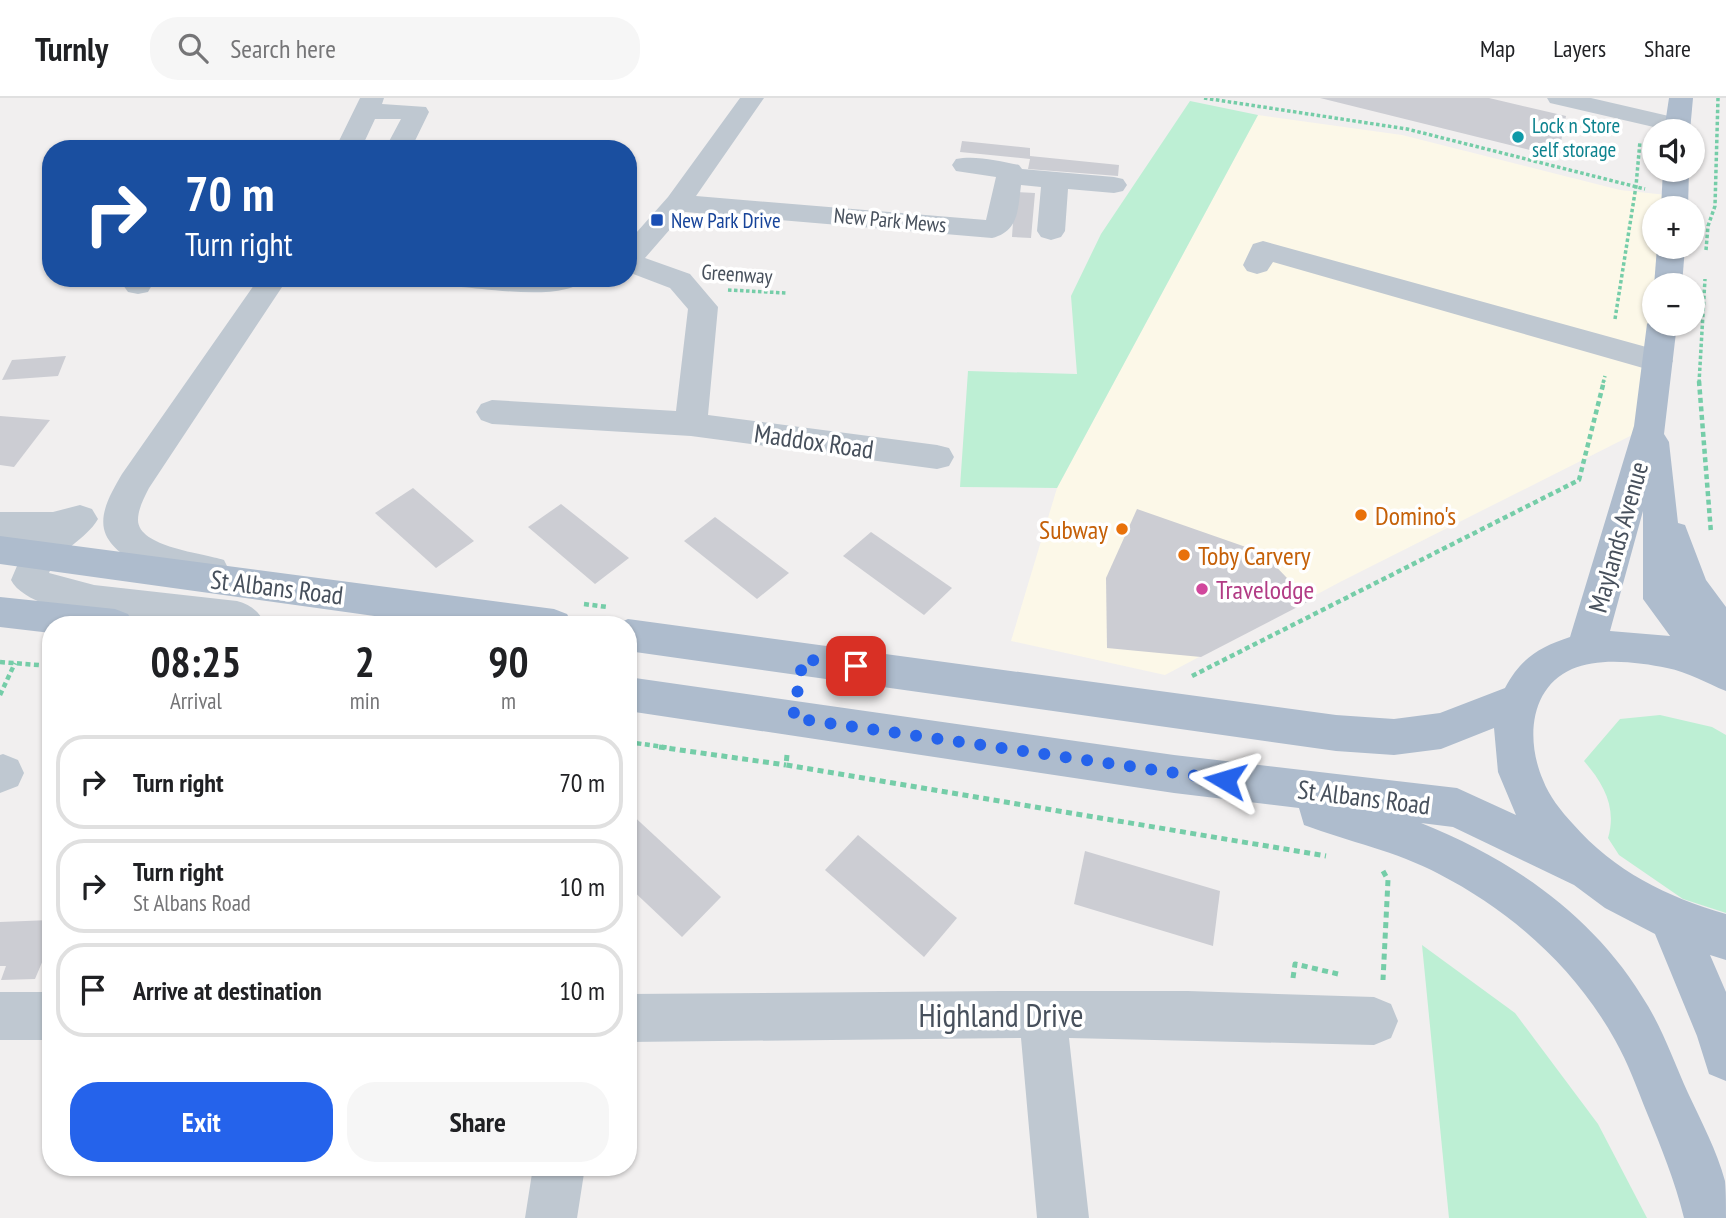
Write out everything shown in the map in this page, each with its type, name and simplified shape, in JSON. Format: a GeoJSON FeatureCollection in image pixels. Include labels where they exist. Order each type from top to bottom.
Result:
{"type":"FeatureCollection","features":[{"type":"Feature","properties":{"kind":"main road"},"geometry":{"type":"LineString","coordinates":[[1678,119],[1681,98]]}},
{"type":"Feature","properties":{"kind":"main road","name":"Maylands Avenue"},"geometry":{"type":"LineString","coordinates":[[1586,648],[1650,426],[1660,336]]}},
{"type":"Feature","properties":{"kind":"main road","name":"Maylands Avenue"},"geometry":{"type":"LineString","coordinates":[[1650,426],[1660,500],[1690,586],[1724,660]]}},
{"type":"Feature","properties":{"kind":"main road","name":"St Albans Road"},"geometry":{"type":"LineString","coordinates":[[0,550],[489,616]]}},
{"type":"Feature","properties":{"kind":"main road"},"geometry":{"type":"LineString","coordinates":[[0,612],[42,617]]}},
{"type":"Feature","properties":{"kind":"main road"},"geometry":{"type":"LineString","coordinates":[[637,636],[1336,733],[1394,737],[1441,731],[1517,701]]}},
{"type":"Feature","properties":{"kind":"main road"},"geometry":{"type":"LineString","coordinates":[[1724,660],[1682,656],[1638,646],[1586,648],[1554,659],[1533,676],[1517,701],[1512,725],[1520,773],[1537,808],[1560,841],[1589,870],[1629,899],[1672,921],[1726,937]]}},
{"type":"Feature","properties":{"kind":"main road","name":"St Albans Road"},"geometry":{"type":"LineString","coordinates":[[637,695],[1174,774],[1457,808],[1589,870]]}},
{"type":"Feature","properties":{"kind":"main road"},"geometry":{"type":"LineString","coordinates":[[1174,774],[1399,833],[1461,862],[1510,891],[1557,926],[1591,963],[1626,1014],[1653,1066],[1703,1189],[1710,1218]]}},
{"type":"Feature","properties":{"kind":"main road"},"geometry":{"type":"LineString","coordinates":[[1672,921],[1721,1036],[1726,1057]]}},
{"type":"Feature","properties":{"kind":"street"},"geometry":{"type":"LineString","coordinates":[[637,251],[678,203],[752,98]]}},
{"type":"Feature","properties":{"kind":"street"},"geometry":{"type":"LineString","coordinates":[[1559,98],[1614,104],[1653,119]]}},
{"type":"Feature","properties":{"kind":"street"},"geometry":{"type":"LineString","coordinates":[[352,140],[369,104],[418,112],[403,140]]}},
{"type":"Feature","properties":{"kind":"street"},"geometry":{"type":"LineString","coordinates":[[965,165],[1010,171],[1010,176],[1114,185]]}},
{"type":"Feature","properties":{"kind":"street","name":"New Park Mews"},"geometry":{"type":"LineString","coordinates":[[678,203],[992,229],[1002,222],[1010,176]]}},
{"type":"Feature","properties":{"kind":"street"},"geometry":{"type":"LineString","coordinates":[[1051,231],[1055,180]]}},
{"type":"Feature","properties":{"kind":"street"},"geometry":{"type":"LineString","coordinates":[[1257,265],[1263,250],[1657,361]]}},
{"type":"Feature","properties":{"kind":"street"},"geometry":{"type":"LineString","coordinates":[[637,264],[680,281],[703,307],[691,424]]}},
{"type":"Feature","properties":{"kind":"street"},"geometry":{"type":"LineString","coordinates":[[268,287],[134,483],[120,521],[123,537],[138,550],[274,586]]}},
{"type":"Feature","properties":{"kind":"street","name":"Maddox Road"},"geometry":{"type":"LineString","coordinates":[[492,412],[691,424],[937,457]]}},
{"type":"Feature","properties":{"kind":"street"},"geometry":{"type":"LineString","coordinates":[[134,483],[73,523],[38,556],[29,580],[48,591],[237,616]]}},
{"type":"Feature","properties":{"kind":"street"},"geometry":{"type":"LineString","coordinates":[[0,526],[73,523]]}},
{"type":"Feature","properties":{"kind":"street","name":"Highland Drive"},"geometry":{"type":"LineString","coordinates":[[637,1018],[1043,1015],[1289,1017],[1372,1001]]}},
{"type":"Feature","properties":{"kind":"street"},"geometry":{"type":"LineString","coordinates":[[1043,1015],[1063,1218]]}},
{"type":"Feature","properties":{"kind":"street"},"geometry":{"type":"LineString","coordinates":[[0,1016],[42,1016]]}},
{"type":"Feature","properties":{"kind":"street"},"geometry":{"type":"LineString","coordinates":[[551,1218],[558,1176]]}},
{"type":"Feature","properties":{"kind":"path"},"geometry":{"type":"LineString","coordinates":[[1204,98],[1407,129],[1636,186],[1614,325]]}},
{"type":"Feature","properties":{"kind":"path"},"geometry":{"type":"LineString","coordinates":[[1706,259],[1708,226],[1715,206],[1718,98]]}},
{"type":"Feature","properties":{"kind":"path"},"geometry":{"type":"LineString","coordinates":[[1706,270],[1699,382],[1707,453],[1712,543]]}},
{"type":"Feature","properties":{"kind":"path","name":"Greenway"},"geometry":{"type":"LineString","coordinates":[[685,287],[786,293]]}},
{"type":"Feature","properties":{"kind":"path"},"geometry":{"type":"LineString","coordinates":[[1191,677],[1579,480],[1608,363]]}},
{"type":"Feature","properties":{"kind":"path"},"geometry":{"type":"LineString","coordinates":[[0,662],[42,665]]}},
{"type":"Feature","properties":{"kind":"path"},"geometry":{"type":"LineString","coordinates":[[0,695],[15,663]]}},
{"type":"Feature","properties":{"kind":"path"},"geometry":{"type":"LineString","coordinates":[[786,765],[793,718]]}},
{"type":"Feature","properties":{"kind":"path"},"geometry":{"type":"LineString","coordinates":[[637,743],[786,765],[1337,857]]}},
{"type":"Feature","properties":{"kind":"path"},"geometry":{"type":"LineString","coordinates":[[1372,1001],[1383,984],[1388,880],[1378,864]]}},
{"type":"Feature","properties":{"kind":"path"},"geometry":{"type":"LineString","coordinates":[[1289,1017],[1295,964],[1345,976]]}},
{"type":"Feature","properties":{"kind":"shaded area"},"geometry":{"type":"Polygon","coordinates":[[[1258,115],[1402,135],[1620,190],[1676,196],[1642,196],[1642,259],[1670,259],[1669,273],[1642,273],[1642,336],[1661,336],[1650,426],[1342,581],[1165,675],[1011,641],[1057,488],[1258,115]]]}},
{"type":"Feature","properties":{"kind":"green space"},"geometry":{"type":"Polygon","coordinates":[[[1190,101],[1258,115],[1057,488],[960,487],[968,371],[1077,374],[1071,296],[1101,234],[1190,101]]]}},
{"type":"Feature","properties":{"kind":"green space"},"geometry":{"type":"Polygon","coordinates":[[[1660,715],[1712,727],[1726,735],[1726,913],[1683,899],[1619,855],[1608,838],[1611,817],[1607,797],[1584,761],[1620,719],[1660,715]]]}},
{"type":"Feature","properties":{"kind":"green space"},"geometry":{"type":"Polygon","coordinates":[[[1422,945],[1515,1013],[1598,1124],[1647,1218],[1449,1218],[1422,945]]]}},
{"type":"Feature","properties":{"kind":"building","name":"Lock n Store self storage"},"geometry":{"type":"Polygon","coordinates":[[[1320,98],[1489,98],[1566,116],[1558,157],[1320,98]]]}},
{"type":"Feature","properties":{"kind":"building"},"geometry":{"type":"Polygon","coordinates":[[[962,141],[1030,148],[1030,156],[1119,165],[1118,176],[1028,169],[1030,159],[960,152],[962,141]]]}},
{"type":"Feature","properties":{"kind":"building"},"geometry":{"type":"Polygon","coordinates":[[[1015,192],[1035,193],[1031,238],[1012,237],[1015,192]]]}},
{"type":"Feature","properties":{"kind":"building"},"geometry":{"type":"Polygon","coordinates":[[[66,356],[58,376],[2,380],[12,360],[66,356]]]}},
{"type":"Feature","properties":{"kind":"building"},"geometry":{"type":"Polygon","coordinates":[[[0,416],[50,420],[14,467],[0,465],[0,416]]]}},
{"type":"Feature","properties":{"kind":"building"},"geometry":{"type":"Polygon","coordinates":[[[413,488],[474,541],[436,568],[375,513],[413,488]]]}},
{"type":"Feature","properties":{"kind":"building"},"geometry":{"type":"Polygon","coordinates":[[[561,504],[629,558],[595,584],[528,527],[561,504]]]}},
{"type":"Feature","properties":{"kind":"building","name":"Travelodge"},"geometry":{"type":"Polygon","coordinates":[[[1137,509],[1263,553],[1309,601],[1201,657],[1107,648],[1106,578],[1137,509]]]}},
{"type":"Feature","properties":{"kind":"building"},"geometry":{"type":"Polygon","coordinates":[[[715,517],[789,573],[757,599],[684,541],[715,517]]]}},
{"type":"Feature","properties":{"kind":"building"},"geometry":{"type":"Polygon","coordinates":[[[871,532],[952,588],[924,615],[843,556],[871,532]]]}},
{"type":"Feature","properties":{"kind":"building"},"geometry":{"type":"Polygon","coordinates":[[[637,819],[721,897],[682,937],[637,894],[637,819]]]}},
{"type":"Feature","properties":{"kind":"building"},"geometry":{"type":"Polygon","coordinates":[[[858,835],[957,918],[924,957],[825,870],[858,835]]]}},
{"type":"Feature","properties":{"kind":"building"},"geometry":{"type":"Polygon","coordinates":[[[1085,851],[1220,891],[1213,946],[1074,904],[1085,851]]]}},
{"type":"Feature","properties":{"kind":"building"},"geometry":{"type":"Polygon","coordinates":[[[42,920],[42,962],[35,979],[1,980],[6,966],[0,966],[0,922],[42,920]]]}},
{"type":"Feature","properties":{"kind":"place","name":"Lock n Store self storage"},"geometry":{"type":"Point","coordinates":[1518,137]}},
{"type":"Feature","properties":{"kind":"place","name":"New Park Drive"},"geometry":{"type":"Point","coordinates":[657,220]}},
{"type":"Feature","properties":{"kind":"place","name":"Domino's"},"geometry":{"type":"Point","coordinates":[1361,515]}},
{"type":"Feature","properties":{"kind":"place","name":"Subway"},"geometry":{"type":"Point","coordinates":[1122,529]}},
{"type":"Feature","properties":{"kind":"place","name":"Toby Carvery"},"geometry":{"type":"Point","coordinates":[1184,555]}},
{"type":"Feature","properties":{"kind":"place","name":"Travelodge"},"geometry":{"type":"Point","coordinates":[1202,589]}},
{"type":"Feature","properties":{"kind":"route"},"geometry":{"type":"LineString","coordinates":[[856,666],[803,659],[793,718],[1225,780]]}}]}
